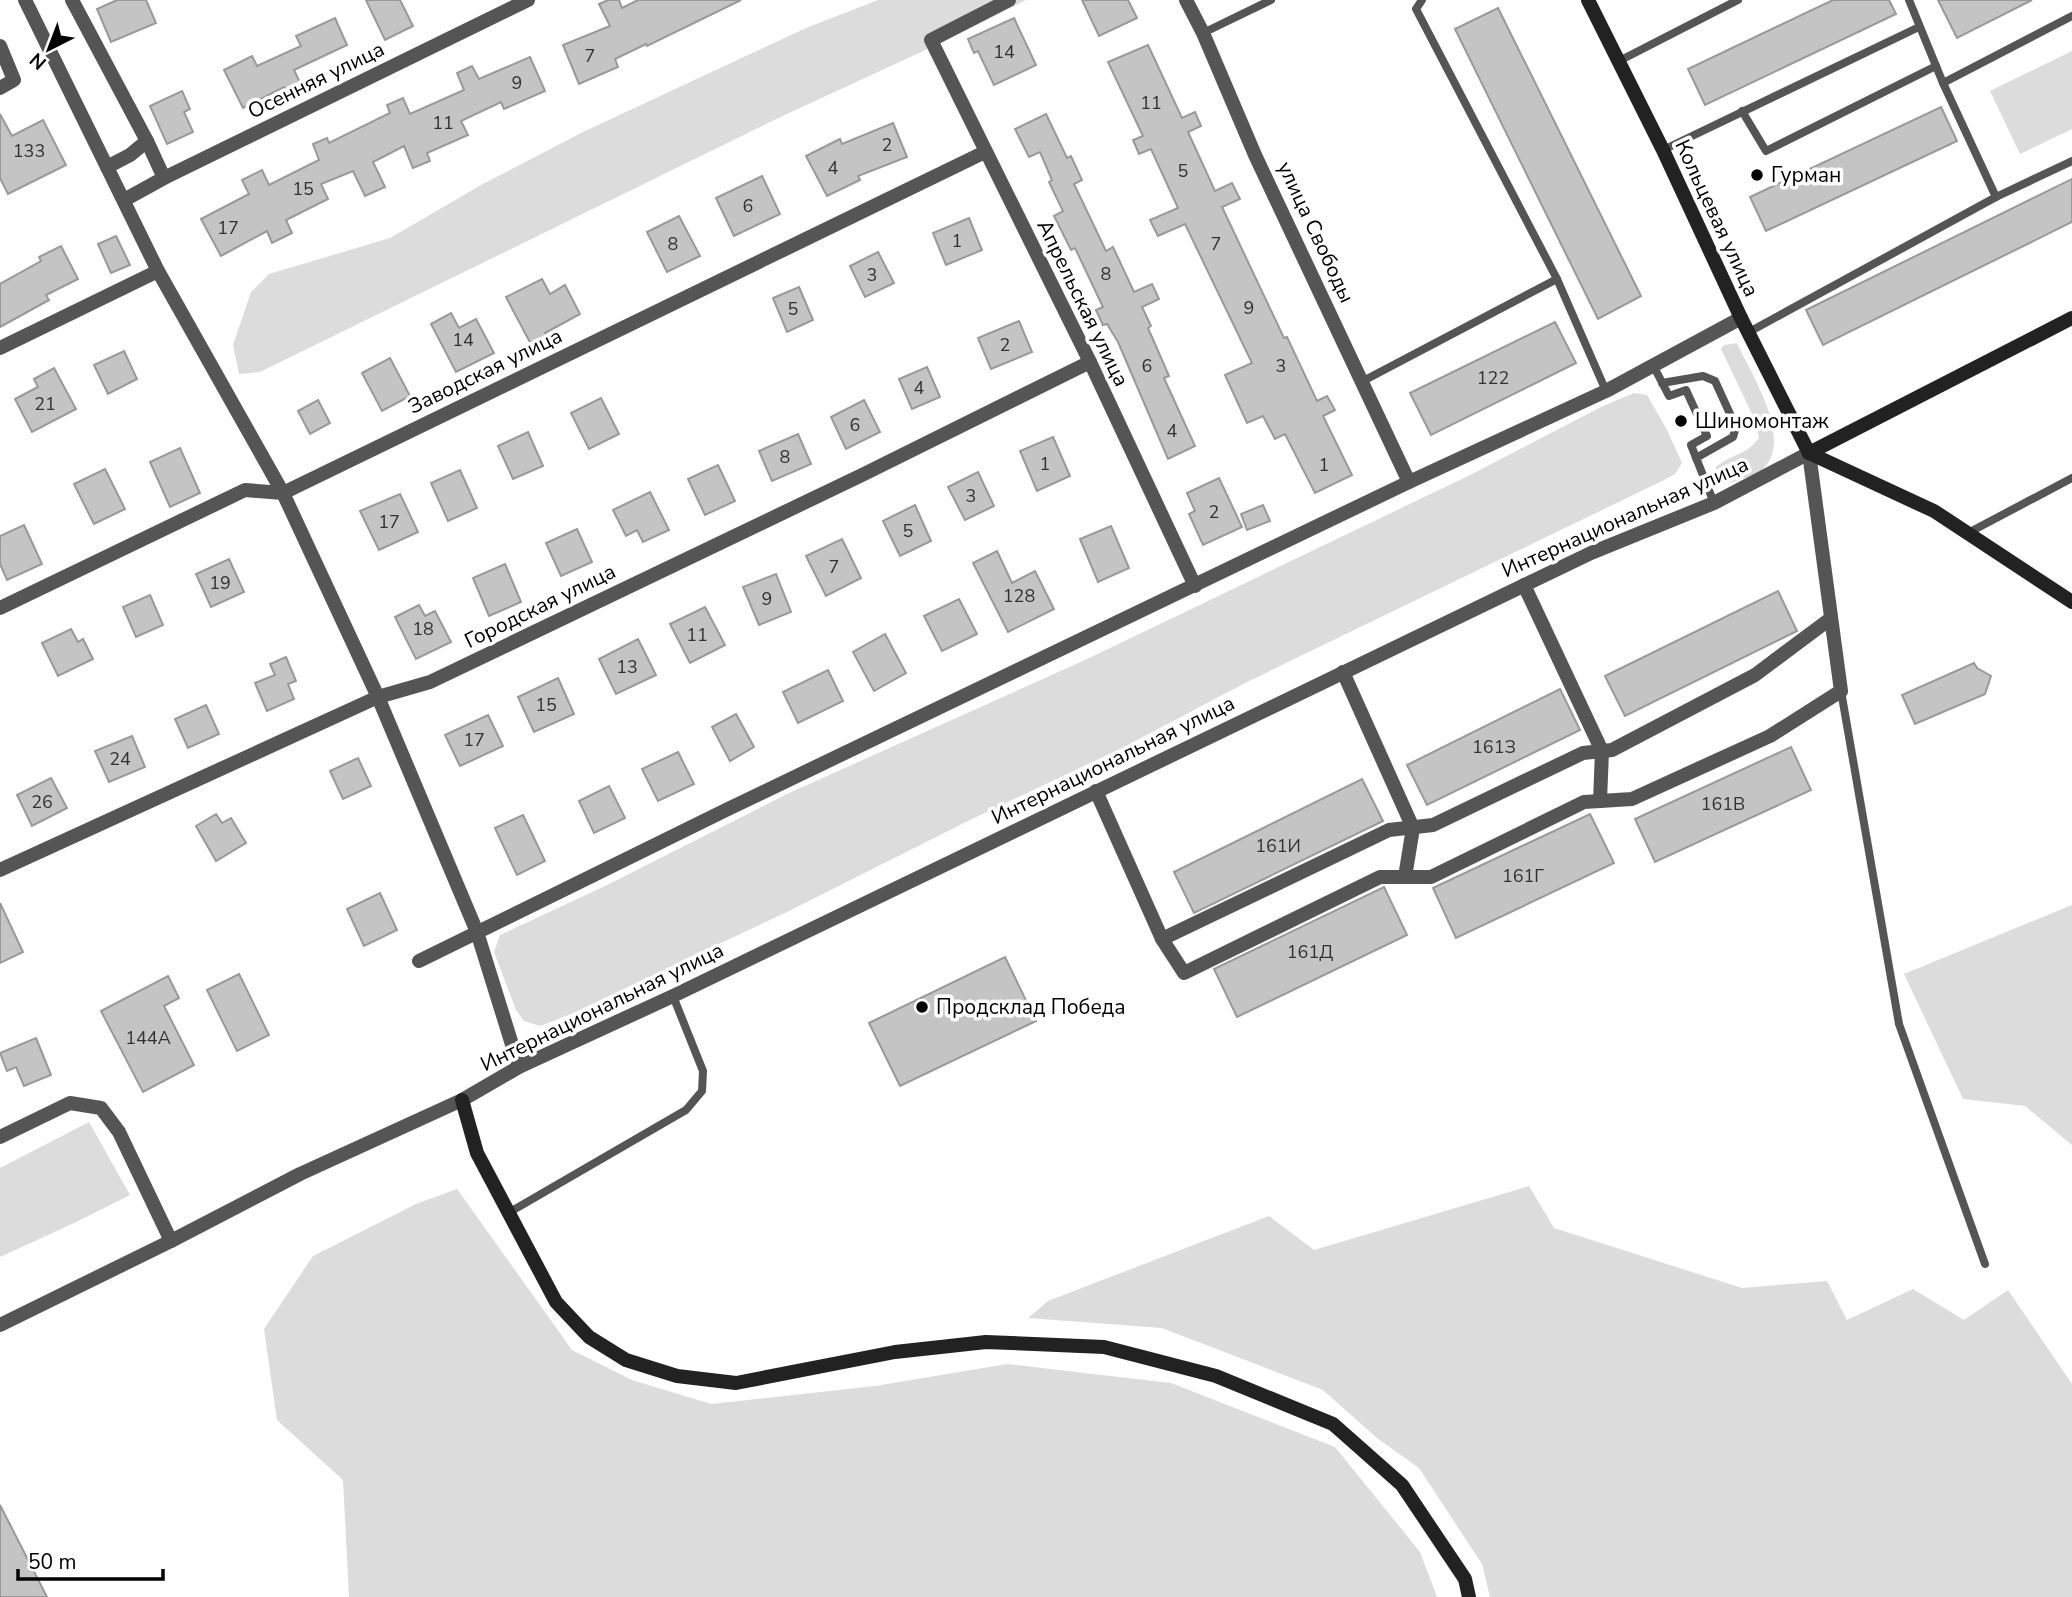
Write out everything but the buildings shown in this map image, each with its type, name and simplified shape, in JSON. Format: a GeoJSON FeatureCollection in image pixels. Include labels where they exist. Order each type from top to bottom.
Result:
{"type":"FeatureCollection","features":[{"type":"Feature","properties":{"kind":"street"},"geometry":{"type":"LineString","coordinates":[[25,0],[158,271],[283,493],[378,696],[477,932],[519,1067]]}},
{"type":"Feature","properties":{"kind":"street"},"geometry":{"type":"LineString","coordinates":[[72,0],[164,178]]}},
{"type":"Feature","properties":{"kind":"street","name":"Осенняя улица"},"geometry":{"type":"LineString","coordinates":[[124,200],[528,0]]}},
{"type":"Feature","properties":{"kind":"street","name":"Апрельская улица"},"geometry":{"type":"LineString","coordinates":[[1009,0],[931,40],[1090,362],[1195,586]]}},
{"type":"Feature","properties":{"kind":"street","name":"улица Свободы"},"geometry":{"type":"LineString","coordinates":[[1186,0],[1203,33],[1255,155],[1409,482]]}},
{"type":"Feature","properties":{"kind":"street","name":"Кольцевая улица"},"geometry":{"type":"LineString","coordinates":[[1588,0],[1809,453]]}},
{"type":"Feature","properties":{"kind":"street"},"geometry":{"type":"LineString","coordinates":[[0,46],[14,80],[0,88]]}},
{"type":"Feature","properties":{"kind":"street"},"geometry":{"type":"LineString","coordinates":[[107,167],[130,155],[147,141]]}},
{"type":"Feature","properties":{"kind":"street","name":"Заводская улица"},"geometry":{"type":"LineString","coordinates":[[283,493],[985,152]]}},
{"type":"Feature","properties":{"kind":"street"},"geometry":{"type":"LineString","coordinates":[[0,348],[158,271]]}},
{"type":"Feature","properties":{"kind":"street","name":"Интернациональная улица"},"geometry":{"type":"LineString","coordinates":[[0,1325],[172,1241],[300,1174],[462,1100],[519,1067],[673,996],[1524,585],[1591,553],[1714,503],[2072,317]]}},
{"type":"Feature","properties":{"kind":"street"},"geometry":{"type":"LineString","coordinates":[[419,961],[728,809],[1409,482],[1606,391],[1741,318]]}},
{"type":"Feature","properties":{"kind":"street","name":"Городская улица"},"geometry":{"type":"LineString","coordinates":[[0,870],[378,696],[430,682],[862,475],[1090,362]]}},
{"type":"Feature","properties":{"kind":"street"},"geometry":{"type":"LineString","coordinates":[[1809,453],[1934,511],[2072,602]]}},
{"type":"Feature","properties":{"kind":"street"},"geometry":{"type":"LineString","coordinates":[[1096,792],[1162,939],[1184,973],[1380,877],[1431,877],[1584,802],[1632,799],[1770,736],[1841,691],[1809,453]]}},
{"type":"Feature","properties":{"kind":"street"},"geometry":{"type":"LineString","coordinates":[[0,608],[244,490],[283,493]]}},
{"type":"Feature","properties":{"kind":"street"},"geometry":{"type":"LineString","coordinates":[[1524,585],[1602,751],[1600,801]]}},
{"type":"Feature","properties":{"kind":"street"},"geometry":{"type":"LineString","coordinates":[[1162,939],[1389,830],[1433,825],[1583,753],[1612,750],[1755,675],[1830,619]]}},
{"type":"Feature","properties":{"kind":"street"},"geometry":{"type":"LineString","coordinates":[[1343,672],[1413,828],[1405,877]]}},
{"type":"Feature","properties":{"kind":"street"},"geometry":{"type":"LineString","coordinates":[[462,1100],[477,1153],[556,1302],[589,1337],[626,1360],[677,1376],[736,1383],[895,1352],[986,1342],[1104,1347],[1216,1377],[1332,1424],[1402,1485],[1465,1579],[1469,1597]]}},
{"type":"Feature","properties":{"kind":"street"},"geometry":{"type":"LineString","coordinates":[[0,1137],[70,1103],[102,1108],[119,1132],[172,1241]]}},
{"type":"Feature","properties":{"kind":"lane"},"geometry":{"type":"LineString","coordinates":[[1203,33],[1271,0]]}},
{"type":"Feature","properties":{"kind":"lane"},"geometry":{"type":"LineString","coordinates":[[1422,0],[1416,9],[1557,279],[1606,391]]}},
{"type":"Feature","properties":{"kind":"lane"},"geometry":{"type":"LineString","coordinates":[[1619,61],[1738,0]]}},
{"type":"Feature","properties":{"kind":"lane"},"geometry":{"type":"LineString","coordinates":[[1909,0],[1943,83],[1996,197]]}},
{"type":"Feature","properties":{"kind":"lane"},"geometry":{"type":"LineString","coordinates":[[1943,83],[2072,16]]}},
{"type":"Feature","properties":{"kind":"lane"},"geometry":{"type":"LineString","coordinates":[[1663,150],[1919,27]]}},
{"type":"Feature","properties":{"kind":"lane"},"geometry":{"type":"LineString","coordinates":[[1742,111],[1766,151],[1936,66]]}},
{"type":"Feature","properties":{"kind":"lane"},"geometry":{"type":"LineString","coordinates":[[1749,332],[1996,197],[2072,161]]}},
{"type":"Feature","properties":{"kind":"lane"},"geometry":{"type":"LineString","coordinates":[[1363,381],[1557,279]]}},
{"type":"Feature","properties":{"kind":"lane"},"geometry":{"type":"LineString","coordinates":[[1654,367],[1669,396],[1686,390],[1707,436],[1691,445],[1714,503]]}},
{"type":"Feature","properties":{"kind":"lane"},"geometry":{"type":"LineString","coordinates":[[1662,383],[1703,376],[1715,381],[1736,427],[1733,437],[1696,458]]}},
{"type":"Feature","properties":{"kind":"lane"},"geometry":{"type":"LineString","coordinates":[[1968,533],[2072,478]]}},
{"type":"Feature","properties":{"kind":"lane"},"geometry":{"type":"LineString","coordinates":[[1841,691],[1899,1024],[1985,1264]]}},
{"type":"Feature","properties":{"kind":"lane"},"geometry":{"type":"LineString","coordinates":[[508,1213],[686,1110],[702,1091],[702,1071],[673,996]]}},
{"type":"Feature","properties":{"kind":"shaded area"},"geometry":{"type":"Polygon","coordinates":[[[878,0],[1026,0],[947,40],[774,120],[260,372],[239,374],[233,345],[251,292],[269,274],[390,238],[481,185],[583,132],[806,28],[878,0]]]}},
{"type":"Feature","properties":{"kind":"shaded area"},"geometry":{"type":"Polygon","coordinates":[[[2072,51],[2072,129],[2020,154],[1990,91],[2072,51]]]}},
{"type":"Feature","properties":{"kind":"shaded area"},"geometry":{"type":"Polygon","coordinates":[[[1737,343],[1768,410],[1774,447],[1768,462],[1756,474],[1724,484],[1717,478],[1716,467],[1749,448],[1759,438],[1753,416],[1721,349],[1724,345],[1737,343]]]}},
{"type":"Feature","properties":{"kind":"shaded area"},"geometry":{"type":"Polygon","coordinates":[[[1634,393],[1647,395],[1666,428],[1682,463],[1675,474],[1247,682],[1122,748],[970,820],[787,912],[571,1014],[540,1026],[524,1021],[516,1010],[494,952],[500,935],[605,886],[787,794],[1085,660],[1634,393]]]}},
{"type":"Feature","properties":{"kind":"shaded area"},"geometry":{"type":"Polygon","coordinates":[[[2072,905],[2072,1145],[2025,1106],[1963,1099],[1904,974],[2072,905]]]}},
{"type":"Feature","properties":{"kind":"shaded area"},"geometry":{"type":"Polygon","coordinates":[[[89,1122],[130,1195],[0,1257],[0,1168],[89,1122]]]}},
{"type":"Feature","properties":{"kind":"shaded area"},"geometry":{"type":"Polygon","coordinates":[[[1529,1186],[1554,1228],[1742,1288],[1827,1281],[1847,1320],[1913,1289],[1964,1320],[2008,1290],[2072,1384],[2072,1597],[1490,1597],[1482,1564],[1419,1468],[1377,1438],[1323,1390],[1162,1328],[1028,1318],[1048,1301],[1269,1216],[1314,1250],[1529,1186]]]}},
{"type":"Feature","properties":{"kind":"shaded area"},"geometry":{"type":"Polygon","coordinates":[[[457,1189],[572,1350],[632,1380],[711,1404],[875,1386],[1007,1364],[1171,1383],[1335,1447],[1420,1552],[1437,1597],[349,1597],[343,1480],[277,1420],[264,1329],[313,1256],[416,1204],[457,1189]]]}},
{"type":"Feature","properties":{"kind":"place","name":"Гурман"},"geometry":{"type":"Point","coordinates":[1757,175]}},
{"type":"Feature","properties":{"kind":"place","name":"Шиномонтаж"},"geometry":{"type":"Point","coordinates":[1681,421]}},
{"type":"Feature","properties":{"kind":"place","name":"Продсклад Победа"},"geometry":{"type":"Point","coordinates":[922,1007]}}]}
